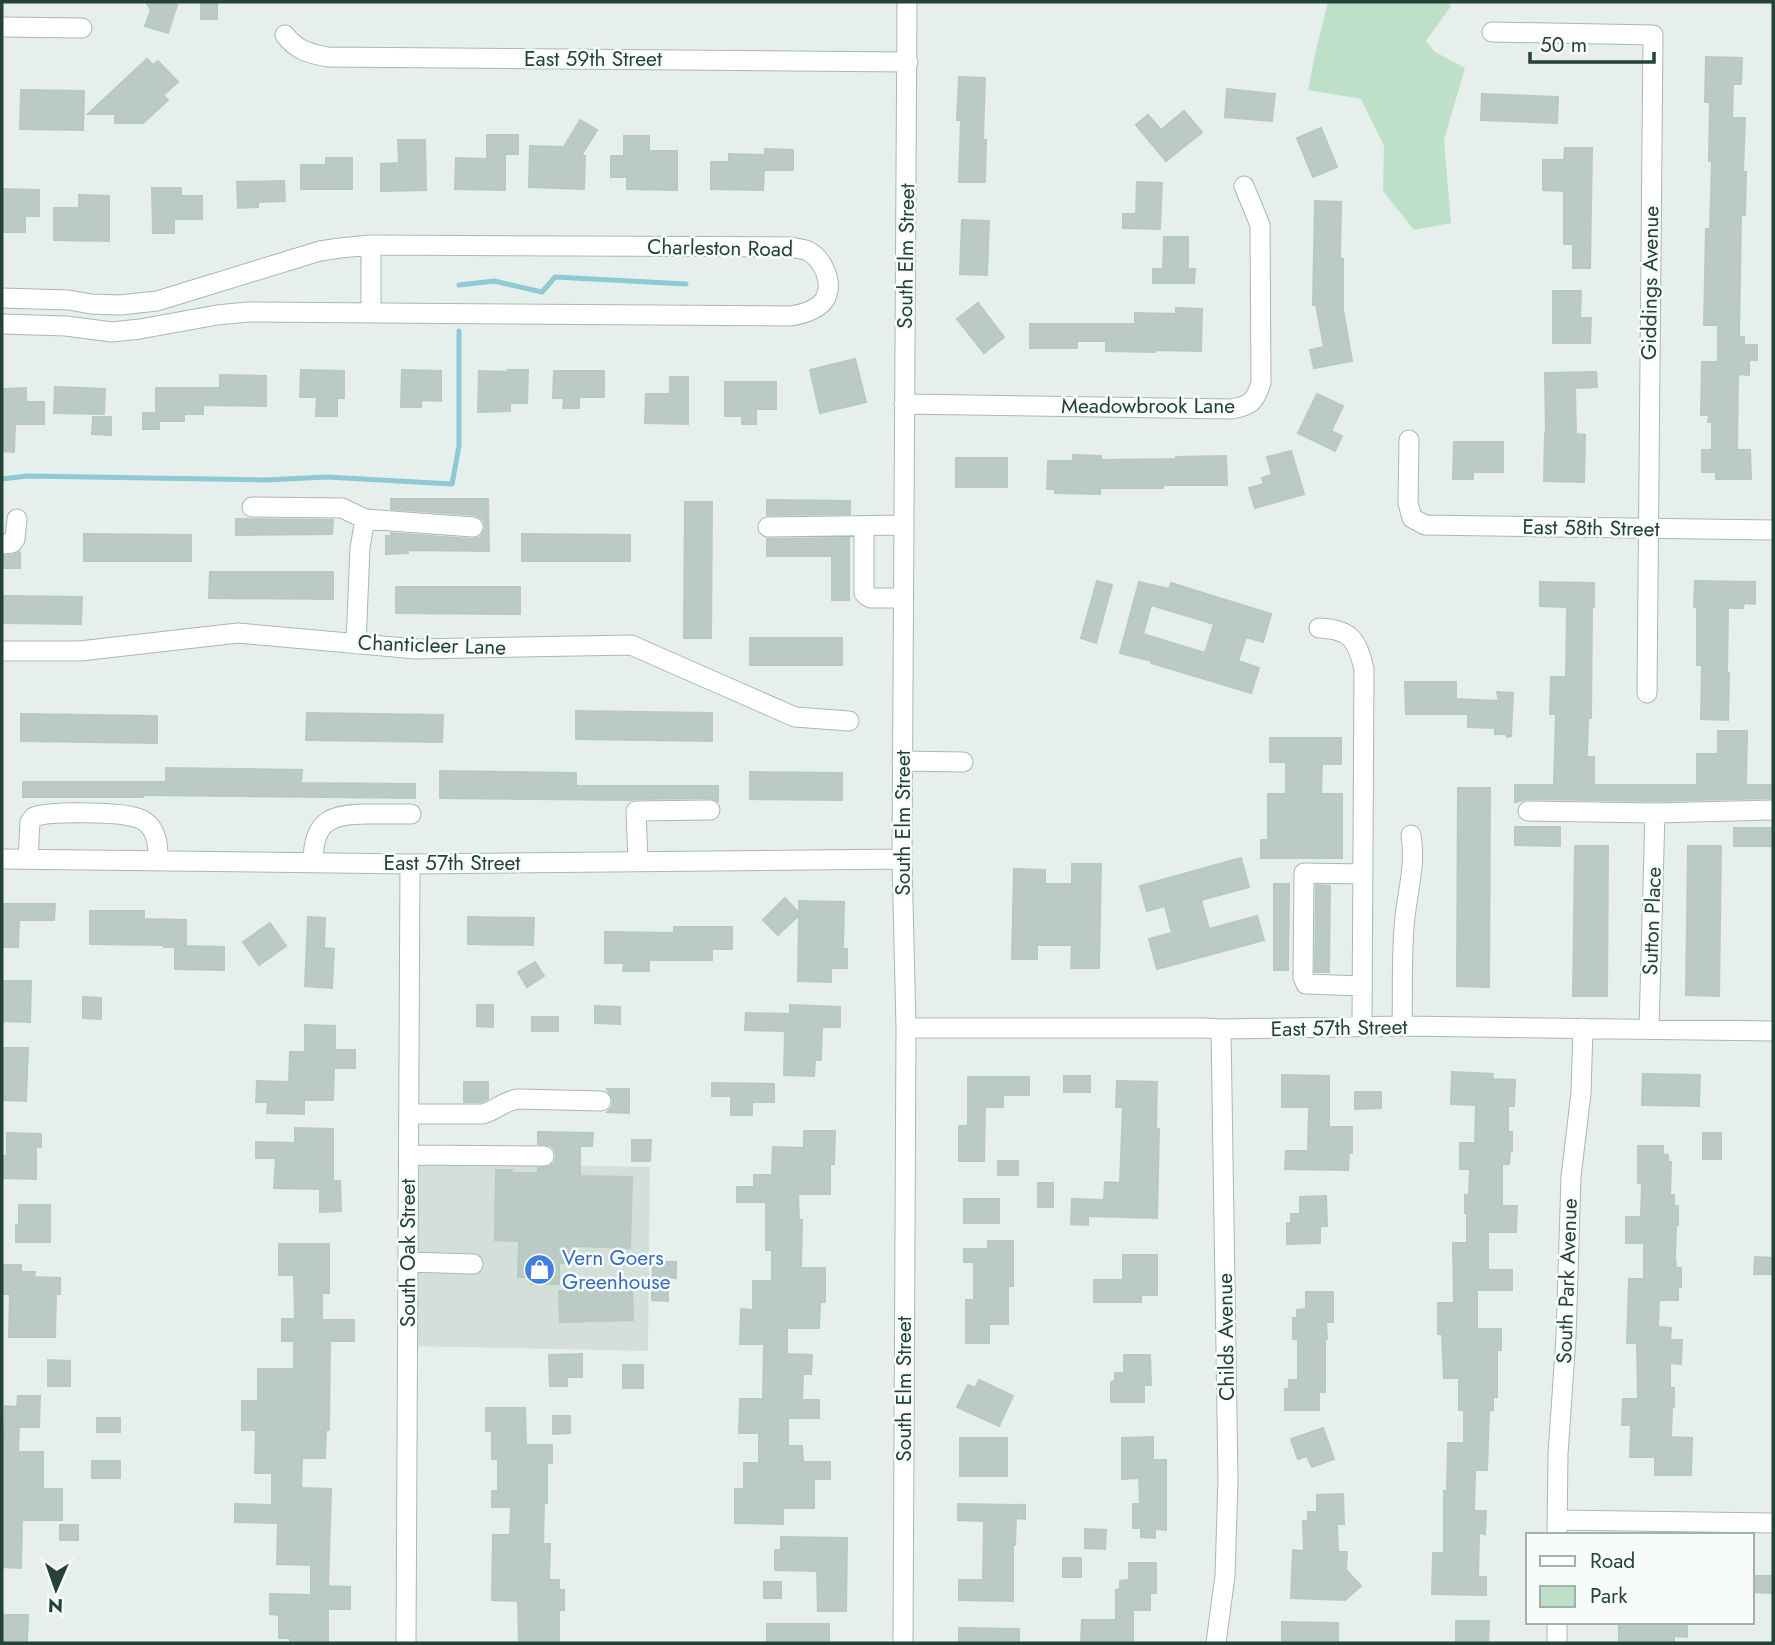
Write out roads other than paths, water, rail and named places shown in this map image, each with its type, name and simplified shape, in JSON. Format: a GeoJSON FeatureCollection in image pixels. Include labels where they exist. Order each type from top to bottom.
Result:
{"type":"FeatureCollection","features":[{"type":"Feature","properties":{"kind":"street","name":"South Elm Street"},"geometry":{"type":"LineString","coordinates":[[903,1643],[906,1028],[902,761],[907,2]]}},
{"type":"Feature","properties":{"kind":"street"},"geometry":{"type":"LineString","coordinates":[[2,27],[82,28]]}},
{"type":"Feature","properties":{"kind":"street","name":"Giddings Avenue"},"geometry":{"type":"LineString","coordinates":[[1492,32],[1653,35],[1647,693]]}},
{"type":"Feature","properties":{"kind":"street","name":"East 59th Street"},"geometry":{"type":"LineString","coordinates":[[285,35],[292,44],[302,50],[328,57],[908,62]]}},
{"type":"Feature","properties":{"kind":"street","name":"Meadowbrook Lane"},"geometry":{"type":"LineString","coordinates":[[904,404],[1231,409],[1247,406],[1257,395],[1261,383],[1260,225],[1244,186]]}},
{"type":"Feature","properties":{"kind":"street"},"geometry":{"type":"LineString","coordinates":[[371,245],[371,312]]}},
{"type":"Feature","properties":{"kind":"street","name":"Charleston Road"},"geometry":{"type":"LineString","coordinates":[[2,298],[120,305],[157,301],[320,251],[371,245],[792,247],[808,251],[819,261],[826,272],[828,285],[825,298],[816,307],[803,314],[791,316],[238,313],[112,331],[2,324]]}},
{"type":"Feature","properties":{"kind":"street","name":"East 58th Street"},"geometry":{"type":"LineString","coordinates":[[1409,440],[1408,503],[1412,518],[1425,525],[1773,530]]}},
{"type":"Feature","properties":{"kind":"street"},"geometry":{"type":"LineString","coordinates":[[252,507],[342,508],[365,519],[473,527]]}},
{"type":"Feature","properties":{"kind":"street"},"geometry":{"type":"LineString","coordinates":[[2,544],[12,543],[15,539],[17,519]]}},
{"type":"Feature","properties":{"kind":"street"},"geometry":{"type":"LineString","coordinates":[[356,644],[360,548],[365,519]]}},
{"type":"Feature","properties":{"kind":"street"},"geometry":{"type":"LineString","coordinates":[[864,526],[864,593],[872,598],[903,598]]}},
{"type":"Feature","properties":{"kind":"street"},"geometry":{"type":"LineString","coordinates":[[768,527],[904,526]]}},
{"type":"Feature","properties":{"kind":"street"},"geometry":{"type":"LineString","coordinates":[[1320,628],[1336,629],[1348,635],[1359,651],[1364,669],[1362,1027]]}},
{"type":"Feature","properties":{"kind":"street","name":"Chanticleer Lane"},"geometry":{"type":"LineString","coordinates":[[2,650],[80,651],[238,633],[416,649],[631,645],[795,717],[849,721]]}},
{"type":"Feature","properties":{"kind":"street"},"geometry":{"type":"LineString","coordinates":[[902,761],[963,762]]}},
{"type":"Feature","properties":{"kind":"street"},"geometry":{"type":"LineString","coordinates":[[638,862],[636,811],[710,810]]}},
{"type":"Feature","properties":{"kind":"street"},"geometry":{"type":"LineString","coordinates":[[1528,811],[1655,813],[1772,810]]}},
{"type":"Feature","properties":{"kind":"street"},"geometry":{"type":"LineString","coordinates":[[27,859],[30,822],[34,817],[50,813],[124,815],[139,818],[151,827],[154,833],[158,861]]}},
{"type":"Feature","properties":{"kind":"street","name":"Sutton Place"},"geometry":{"type":"LineString","coordinates":[[1649,1029],[1655,813]]}},
{"type":"Feature","properties":{"kind":"street"},"geometry":{"type":"LineString","coordinates":[[313,863],[316,838],[320,828],[330,819],[342,815],[411,814]]}},
{"type":"Feature","properties":{"kind":"street"},"geometry":{"type":"LineString","coordinates":[[1402,1027],[1405,917],[1413,872],[1411,835]]}},
{"type":"Feature","properties":{"kind":"street","name":"East 57th Street"},"geometry":{"type":"LineString","coordinates":[[2,859],[410,864],[902,859]]}},
{"type":"Feature","properties":{"kind":"street","name":"South Oak Street"},"geometry":{"type":"LineString","coordinates":[[406,1643],[410,864]]}},
{"type":"Feature","properties":{"kind":"street"},"geometry":{"type":"LineString","coordinates":[[1362,986],[1306,984],[1303,977],[1304,873],[1363,874]]}},
{"type":"Feature","properties":{"kind":"street","name":"East 57th Street"},"geometry":{"type":"LineString","coordinates":[[906,1028],[1402,1027],[1773,1031]]}},
{"type":"Feature","properties":{"kind":"street","name":"South Park Avenue"},"geometry":{"type":"LineString","coordinates":[[1557,1527],[1571,1177],[1581,1093],[1583,1028]]}},
{"type":"Feature","properties":{"kind":"street","name":"Childs Avenue"},"geometry":{"type":"LineString","coordinates":[[1216,1643],[1225,1576],[1228,1479],[1221,1029]]}},
{"type":"Feature","properties":{"kind":"street"},"geometry":{"type":"LineString","coordinates":[[409,1114],[483,1114],[493,1111],[508,1100],[518,1098],[601,1101]]}},
{"type":"Feature","properties":{"kind":"street"},"geometry":{"type":"LineString","coordinates":[[409,1154],[544,1156]]}},
{"type":"Feature","properties":{"kind":"street"},"geometry":{"type":"LineString","coordinates":[[408,1262],[473,1264]]}},
{"type":"Feature","properties":{"kind":"street"},"geometry":{"type":"LineString","coordinates":[[1557,1527],[1773,1522]]}},
{"type":"Feature","properties":{"kind":"street"},"geometry":{"type":"LineString","coordinates":[[1557,1624],[1557,1643]]}},
{"type":"Feature","properties":{"kind":"waterway"},"geometry":{"type":"LineString","coordinates":[[459,285],[494,281],[542,292],[555,277],[686,284]]}},
{"type":"Feature","properties":{"kind":"waterway"},"geometry":{"type":"LineString","coordinates":[[2,479],[27,476],[265,480],[327,477],[452,484],[459,446],[459,331]]}},
{"type":"Feature","properties":{"kind":"place","name":"Vern Goers Greenhouse"},"geometry":{"type":"Point","coordinates":[539,1270]}}]}
